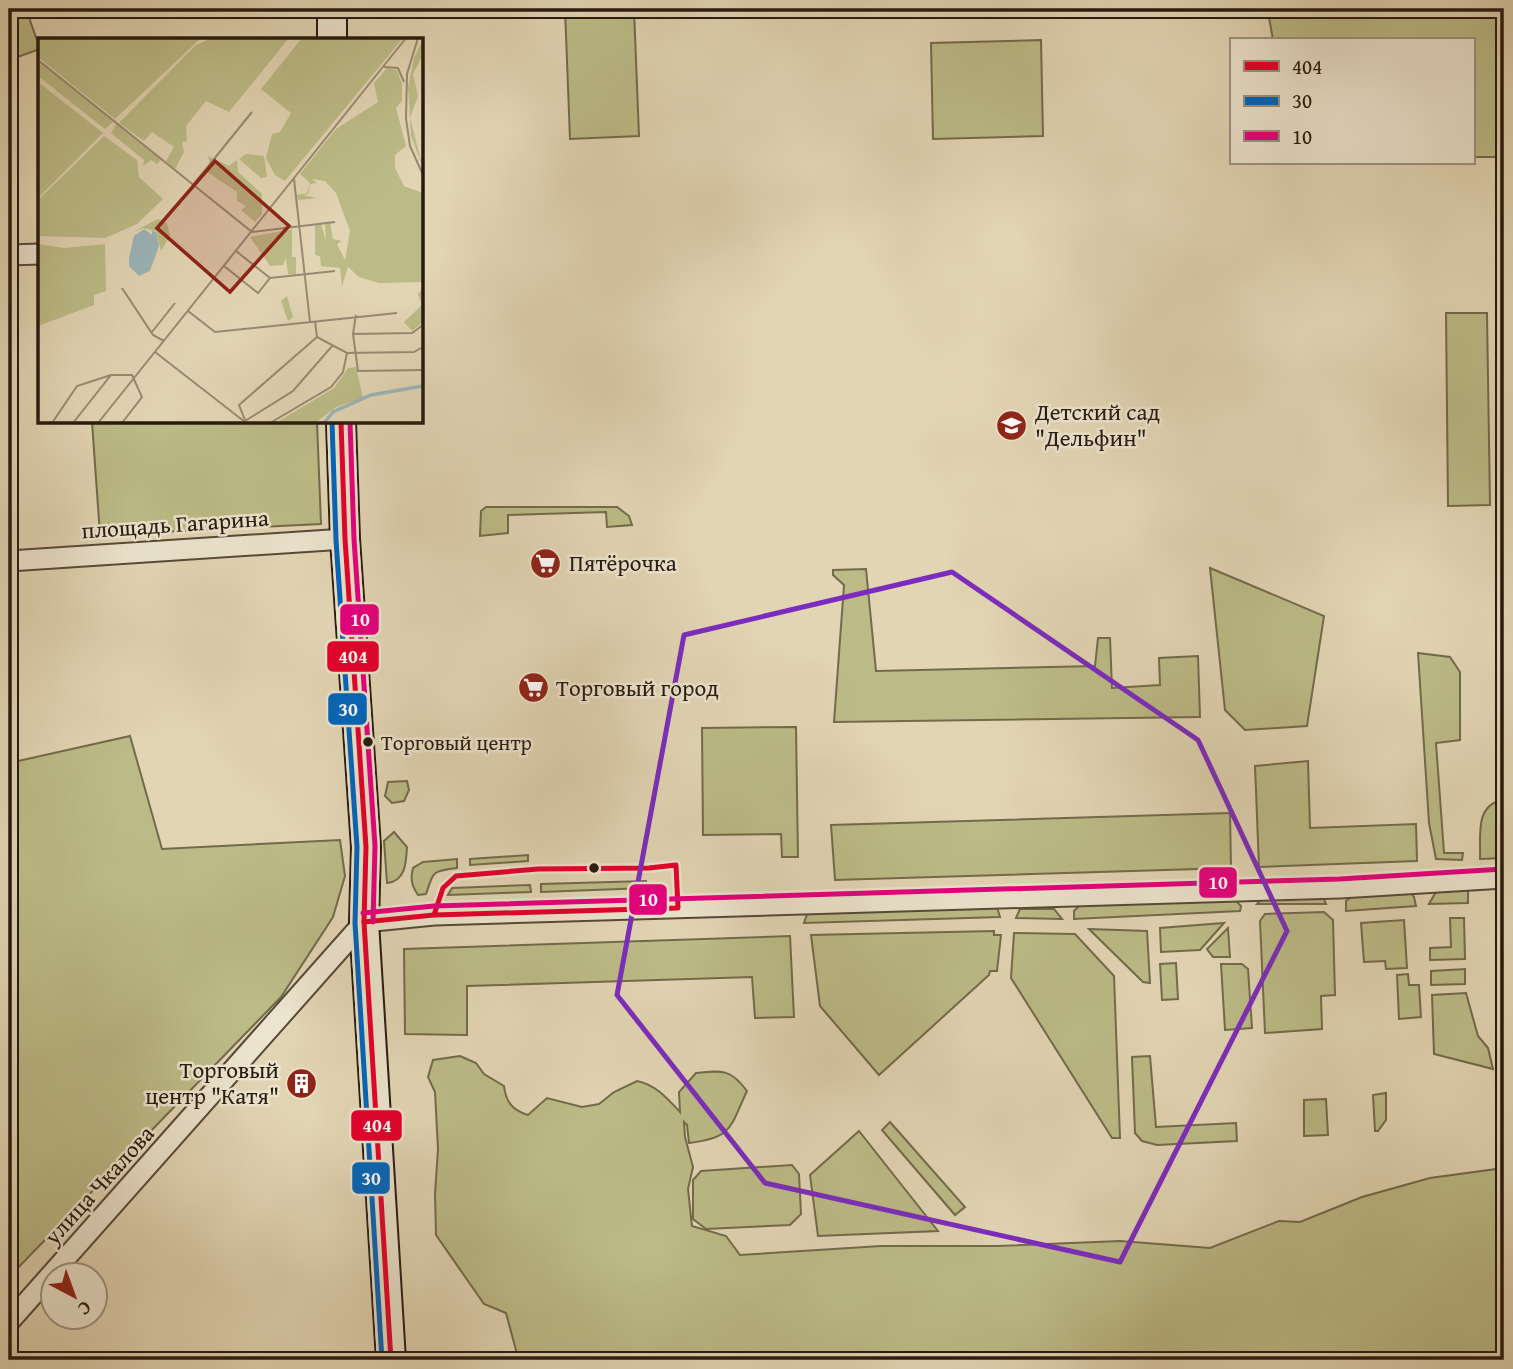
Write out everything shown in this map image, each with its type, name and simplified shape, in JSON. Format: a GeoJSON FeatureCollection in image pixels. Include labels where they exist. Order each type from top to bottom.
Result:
{"type":"FeatureCollection","features":[{"type":"Feature","properties":{"kind":"main road"},"geometry":{"type":"LineString","coordinates":[[332,9],[332,38]]}},
{"type":"Feature","properties":{"kind":"main road"},"geometry":{"type":"LineString","coordinates":[[341,424],[345,539],[366,848],[364,922],[391,1360]]}},
{"type":"Feature","properties":{"kind":"street"},"geometry":{"type":"LineString","coordinates":[[9,256],[38,254]]}},
{"type":"Feature","properties":{"kind":"street","name":"площадь Гагарина"},"geometry":{"type":"LineString","coordinates":[[9,561],[345,539]]}},
{"type":"Feature","properties":{"kind":"street"},"geometry":{"type":"LineString","coordinates":[[364,922],[434,915],[1340,888],[1504,878]]}},
{"type":"Feature","properties":{"kind":"street","name":"улица Чкалова"},"geometry":{"type":"LineString","coordinates":[[9,1322],[364,922]]}},
{"type":"Feature","properties":{"kind":"highlighted area"},"geometry":{"type":"Polygon","coordinates":[[[952,572],[1198,740],[1287,931],[1120,1262],[765,1183],[617,995],[684,635],[952,572]]]}},
{"type":"Feature","properties":{"kind":"shaded area"},"geometry":{"type":"Polygon","coordinates":[[[26,9],[38,50],[9,60],[9,10],[26,9]]]}},
{"type":"Feature","properties":{"kind":"shaded area"},"geometry":{"type":"Polygon","coordinates":[[[565,9],[634,9],[639,136],[570,139],[565,9]]]}},
{"type":"Feature","properties":{"kind":"shaded area"},"geometry":{"type":"Polygon","coordinates":[[[1236,9],[1504,9],[1504,149],[1499,157],[1474,157],[1474,38],[1273,38],[1268,12],[1259,17],[1236,9]]]}},
{"type":"Feature","properties":{"kind":"shaded area"},"geometry":{"type":"Polygon","coordinates":[[[1041,40],[1043,136],[933,139],[931,43],[1041,40]]]}},
{"type":"Feature","properties":{"kind":"shaded area"},"geometry":{"type":"Polygon","coordinates":[[[1446,313],[1487,313],[1490,505],[1448,506],[1446,313]]]}},
{"type":"Feature","properties":{"kind":"shaded area"},"geometry":{"type":"Polygon","coordinates":[[[92,424],[317,424],[321,524],[100,535],[92,424]]]}},
{"type":"Feature","properties":{"kind":"shaded area"},"geometry":{"type":"Polygon","coordinates":[[[486,507],[617,507],[629,516],[632,525],[607,527],[606,512],[508,515],[508,533],[480,536],[481,511],[486,507]]]}},
{"type":"Feature","properties":{"kind":"shaded area"},"geometry":{"type":"Polygon","coordinates":[[[1210,568],[1324,616],[1307,726],[1245,730],[1225,710],[1210,568]]]}},
{"type":"Feature","properties":{"kind":"shaded area"},"geometry":{"type":"Polygon","coordinates":[[[866,569],[876,671],[1095,666],[1098,638],[1110,638],[1112,688],[1160,685],[1159,658],[1198,656],[1200,717],[834,722],[844,585],[833,575],[833,570],[866,569]]]}},
{"type":"Feature","properties":{"kind":"shaded area"},"geometry":{"type":"Polygon","coordinates":[[[1418,653],[1450,657],[1460,672],[1460,740],[1436,743],[1444,853],[1463,853],[1462,860],[1436,859],[1429,823],[1418,653]]]}},
{"type":"Feature","properties":{"kind":"shaded area"},"geometry":{"type":"Polygon","coordinates":[[[796,727],[798,857],[782,857],[781,834],[703,835],[702,728],[796,727]]]}},
{"type":"Feature","properties":{"kind":"shaded area"},"geometry":{"type":"Polygon","coordinates":[[[130,736],[162,849],[340,840],[345,876],[333,917],[281,997],[9,1277],[9,763],[130,736]]]}},
{"type":"Feature","properties":{"kind":"shaded area"},"geometry":{"type":"Polygon","coordinates":[[[1308,761],[1310,828],[1416,824],[1417,861],[1259,867],[1255,766],[1308,761]]]}},
{"type":"Feature","properties":{"kind":"shaded area"},"geometry":{"type":"Polygon","coordinates":[[[407,781],[409,790],[404,801],[392,803],[385,796],[388,782],[407,781]]]}},
{"type":"Feature","properties":{"kind":"shaded area"},"geometry":{"type":"Polygon","coordinates":[[[1504,799],[1504,858],[1480,859],[1483,814],[1494,803],[1504,799]]]}},
{"type":"Feature","properties":{"kind":"shaded area"},"geometry":{"type":"Polygon","coordinates":[[[1230,813],[1231,868],[835,880],[831,825],[1230,813]]]}},
{"type":"Feature","properties":{"kind":"shaded area"},"geometry":{"type":"Polygon","coordinates":[[[394,832],[407,847],[406,859],[404,870],[398,879],[387,883],[384,841],[394,832]]]}},
{"type":"Feature","properties":{"kind":"shaded area"},"geometry":{"type":"Polygon","coordinates":[[[528,855],[528,861],[470,865],[470,859],[528,855]]]}},
{"type":"Feature","properties":{"kind":"shaded area"},"geometry":{"type":"Polygon","coordinates":[[[457,859],[457,868],[438,871],[426,894],[418,895],[412,883],[413,868],[423,862],[457,859]]]}},
{"type":"Feature","properties":{"kind":"shaded area"},"geometry":{"type":"Polygon","coordinates":[[[646,881],[647,888],[541,892],[541,884],[646,881]]]}},
{"type":"Feature","properties":{"kind":"shaded area"},"geometry":{"type":"Polygon","coordinates":[[[530,885],[531,892],[448,895],[452,888],[530,885]]]}},
{"type":"Feature","properties":{"kind":"shaded area"},"geometry":{"type":"Polygon","coordinates":[[[1468,889],[1468,903],[1429,904],[1437,890],[1468,889]]]}},
{"type":"Feature","properties":{"kind":"shaded area"},"geometry":{"type":"Polygon","coordinates":[[[1410,892],[1416,906],[1346,911],[1346,901],[1354,895],[1410,892]]]}},
{"type":"Feature","properties":{"kind":"shaded area"},"geometry":{"type":"Polygon","coordinates":[[[1323,897],[1326,904],[1257,904],[1262,898],[1323,897]]]}},
{"type":"Feature","properties":{"kind":"shaded area"},"geometry":{"type":"Polygon","coordinates":[[[1234,899],[1241,906],[1240,911],[1074,919],[1074,911],[1080,905],[1234,899]]]}},
{"type":"Feature","properties":{"kind":"shaded area"},"geometry":{"type":"Polygon","coordinates":[[[997,907],[1000,917],[804,923],[807,914],[997,907]]]}},
{"type":"Feature","properties":{"kind":"shaded area"},"geometry":{"type":"Polygon","coordinates":[[[1020,909],[1054,909],[1062,919],[1016,918],[1020,909]]]}},
{"type":"Feature","properties":{"kind":"shaded area"},"geometry":{"type":"Polygon","coordinates":[[[1324,912],[1333,920],[1335,995],[1321,996],[1322,1029],[1265,1033],[1260,921],[1265,914],[1324,912]]]}},
{"type":"Feature","properties":{"kind":"shaded area"},"geometry":{"type":"Polygon","coordinates":[[[1450,918],[1464,918],[1465,959],[1430,960],[1430,948],[1451,947],[1450,918]]]}},
{"type":"Feature","properties":{"kind":"shaded area"},"geometry":{"type":"Polygon","coordinates":[[[1404,920],[1407,968],[1386,969],[1385,961],[1364,962],[1361,923],[1404,920]]]}},
{"type":"Feature","properties":{"kind":"shaded area"},"geometry":{"type":"Polygon","coordinates":[[[1224,923],[1200,950],[1161,952],[1160,928],[1224,923]]]}},
{"type":"Feature","properties":{"kind":"shaded area"},"geometry":{"type":"Polygon","coordinates":[[[1228,928],[1230,957],[1213,957],[1207,949],[1228,928]]]}},
{"type":"Feature","properties":{"kind":"shaded area"},"geometry":{"type":"Polygon","coordinates":[[[1089,929],[1147,931],[1150,983],[1143,982],[1089,929]]]}},
{"type":"Feature","properties":{"kind":"shaded area"},"geometry":{"type":"Polygon","coordinates":[[[994,931],[994,935],[1001,935],[997,971],[990,971],[989,975],[879,1075],[820,1006],[811,935],[994,931]]]}},
{"type":"Feature","properties":{"kind":"shaded area"},"geometry":{"type":"Polygon","coordinates":[[[1014,933],[1075,934],[1114,976],[1120,1138],[1112,1138],[1011,978],[1014,933]]]}},
{"type":"Feature","properties":{"kind":"shaded area"},"geometry":{"type":"Polygon","coordinates":[[[790,936],[794,1017],[755,1018],[752,977],[467,986],[467,1035],[405,1034],[404,949],[790,936]]]}},
{"type":"Feature","properties":{"kind":"shaded area"},"geometry":{"type":"Polygon","coordinates":[[[1176,963],[1178,999],[1162,1000],[1160,964],[1176,963]]]}},
{"type":"Feature","properties":{"kind":"shaded area"},"geometry":{"type":"Polygon","coordinates":[[[1221,964],[1242,964],[1248,969],[1252,1028],[1225,1030],[1221,964]]]}},
{"type":"Feature","properties":{"kind":"shaded area"},"geometry":{"type":"Polygon","coordinates":[[[1465,969],[1465,984],[1431,985],[1431,971],[1465,969]]]}},
{"type":"Feature","properties":{"kind":"shaded area"},"geometry":{"type":"Polygon","coordinates":[[[1408,974],[1409,985],[1419,985],[1421,1017],[1399,1019],[1397,975],[1408,974]]]}},
{"type":"Feature","properties":{"kind":"shaded area"},"geometry":{"type":"Polygon","coordinates":[[[1466,993],[1478,1036],[1488,1048],[1493,1069],[1434,1054],[1432,995],[1466,993]]]}},
{"type":"Feature","properties":{"kind":"shaded area"},"geometry":{"type":"Polygon","coordinates":[[[460,1056],[476,1063],[484,1074],[504,1086],[511,1105],[528,1115],[547,1098],[582,1107],[599,1104],[614,1092],[637,1081],[656,1089],[680,1112],[679,1092],[696,1073],[713,1071],[736,1078],[747,1091],[728,1129],[714,1138],[689,1143],[687,1125],[684,1122],[693,1167],[688,1189],[692,1226],[726,1236],[740,1255],[881,1246],[997,1246],[1120,1241],[1210,1248],[1279,1221],[1300,1222],[1362,1197],[1430,1178],[1504,1168],[1504,1360],[525,1360],[517,1354],[506,1313],[484,1304],[436,1235],[438,1149],[435,1092],[428,1077],[433,1060],[460,1056]]]}},
{"type":"Feature","properties":{"kind":"shaded area"},"geometry":{"type":"Polygon","coordinates":[[[1150,1056],[1156,1127],[1236,1123],[1237,1141],[1157,1145],[1142,1141],[1135,1133],[1132,1057],[1150,1056]]]}},
{"type":"Feature","properties":{"kind":"shaded area"},"geometry":{"type":"Polygon","coordinates":[[[1386,1093],[1386,1120],[1378,1131],[1375,1131],[1373,1095],[1386,1093]]]}},
{"type":"Feature","properties":{"kind":"shaded area"},"geometry":{"type":"Polygon","coordinates":[[[1326,1099],[1328,1135],[1304,1136],[1304,1100],[1326,1099]]]}},
{"type":"Feature","properties":{"kind":"shaded area"},"geometry":{"type":"Polygon","coordinates":[[[890,1122],[965,1207],[955,1215],[882,1130],[890,1122]]]}},
{"type":"Feature","properties":{"kind":"shaded area"},"geometry":{"type":"Polygon","coordinates":[[[859,1131],[938,1231],[818,1236],[810,1175],[859,1131]]]}},
{"type":"Feature","properties":{"kind":"shaded area"},"geometry":{"type":"Polygon","coordinates":[[[792,1165],[799,1174],[801,1214],[790,1225],[706,1229],[693,1219],[693,1180],[701,1171],[792,1165]]]}},
{"type":"Feature","properties":{"kind":"transit line","name":"30"},"geometry":{"type":"LineString","coordinates":[[332,424],[336,540],[357,847],[355,923],[382,1360]]}},
{"type":"Feature","properties":{"kind":"transit line","name":"404"},"geometry":{"type":"LineString","coordinates":[[341,424],[345,539],[366,847],[364,922],[391,1360]]}},
{"type":"Feature","properties":{"kind":"transit line","name":"10"},"geometry":{"type":"LineString","coordinates":[[350,424],[354,539],[375,846],[373,922]]}},
{"type":"Feature","properties":{"kind":"transit line","name":"404"},"geometry":{"type":"LineString","coordinates":[[676,865],[678,908],[434,915],[443,888],[456,876],[538,869],[649,868],[676,865]]}},
{"type":"Feature","properties":{"kind":"transit line","name":"10"},"geometry":{"type":"LineString","coordinates":[[363,913],[434,906],[1340,879],[1503,869]]}},
{"type":"Feature","properties":{"kind":"transit line","name":"404"},"geometry":{"type":"LineString","coordinates":[[364,922],[434,915]]}},
{"type":"Feature","properties":{"kind":"place","name":"Детский сад \"Дельфин\""},"geometry":{"type":"Point","coordinates":[1012,425]}},
{"type":"Feature","properties":{"kind":"place","name":"Пятёрочка"},"geometry":{"type":"Point","coordinates":[546,563]}},
{"type":"Feature","properties":{"kind":"place","name":"Торговый город"},"geometry":{"type":"Point","coordinates":[533,688]}},
{"type":"Feature","properties":{"kind":"place","name":"Торговый центр"},"geometry":{"type":"Point","coordinates":[368,742]}},
{"type":"Feature","properties":{"kind":"place","name":"Торговый центр \"Катя\""},"geometry":{"type":"Point","coordinates":[302,1083]}}]}
